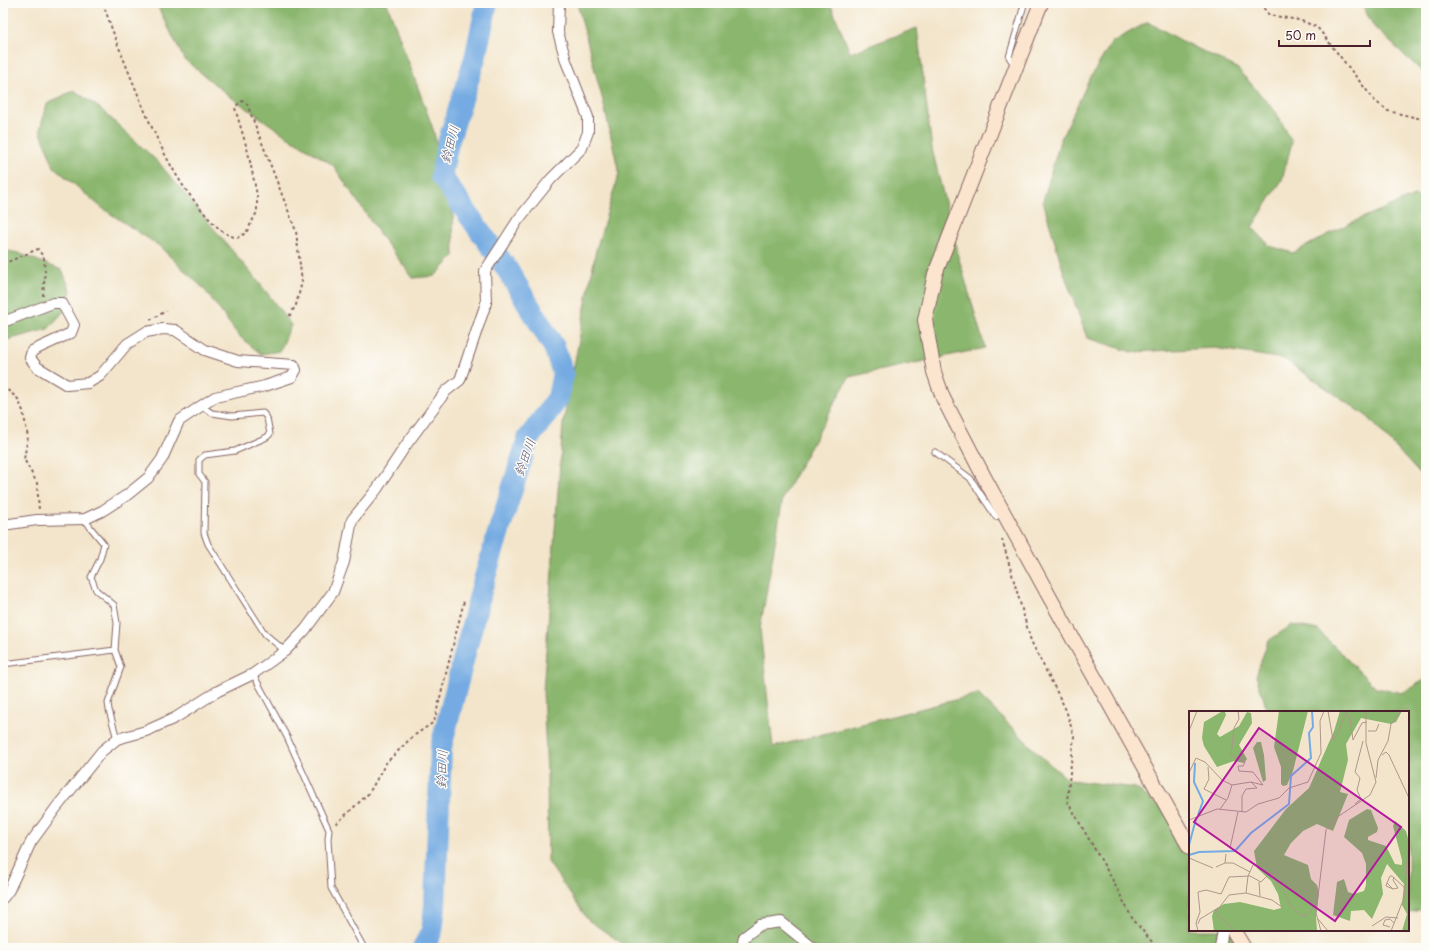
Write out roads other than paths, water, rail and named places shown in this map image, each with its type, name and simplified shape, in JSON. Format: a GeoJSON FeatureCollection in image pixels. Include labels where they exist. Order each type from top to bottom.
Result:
{"type":"FeatureCollection","features":[{"type":"Feature","properties":{"kind":"street"},"geometry":{"type":"LineString","coordinates":[[3,898],[9,890],[31,842],[56,808],[102,751],[117,739],[146,732],[175,718],[218,691],[253,674],[284,651],[305,630],[333,592],[344,562],[352,520],[377,489],[406,445],[446,391],[460,380],[486,303],[485,271],[518,220],[551,179],[582,148],[588,132],[588,117],[566,61],[558,32],[558,3]]}},
{"type":"Feature","properties":{"kind":"street"},"geometry":{"type":"LineString","coordinates":[[1040,3],[935,274],[925,320],[934,372],[944,398],[1000,514],[1189,846]]}},
{"type":"Feature","properties":{"kind":"street"},"geometry":{"type":"LineString","coordinates":[[3,322],[52,303],[62,303],[74,325],[71,332],[32,351],[30,358],[37,367],[67,385],[88,383],[100,376],[127,344],[146,332],[163,328],[175,330],[205,350],[238,361],[294,365],[296,370],[292,377],[265,386],[215,397],[179,421],[162,459],[148,478],[127,495],[102,511],[85,519],[40,520],[3,525]]}},
{"type":"Feature","properties":{"kind":"street"},"geometry":{"type":"LineString","coordinates":[[742,948],[744,937],[760,925],[781,922],[812,948]]}},
{"type":"Feature","properties":{"kind":"street"},"geometry":{"type":"LineString","coordinates":[[1220,948],[1222,931]]}},
{"type":"Feature","properties":{"kind":"street"},"geometry":{"type":"LineString","coordinates":[[1234,931],[1244,948]]}},
{"type":"Feature","properties":{"kind":"lane"},"geometry":{"type":"LineString","coordinates":[[1016,67],[1009,57],[1024,3]]}},
{"type":"Feature","properties":{"kind":"lane"},"geometry":{"type":"LineString","coordinates":[[201,406],[212,413],[232,416],[263,413],[267,418],[270,434],[267,437],[235,451],[205,455],[199,460],[199,474],[204,482],[204,533],[208,544],[265,634],[284,651]]}},
{"type":"Feature","properties":{"kind":"lane"},"geometry":{"type":"LineString","coordinates":[[935,452],[970,478],[1000,514]]}},
{"type":"Feature","properties":{"kind":"lane"},"geometry":{"type":"LineString","coordinates":[[85,519],[104,544],[100,559],[91,577],[96,590],[114,605],[117,623],[115,650],[121,667],[108,703],[117,739]]}},
{"type":"Feature","properties":{"kind":"lane"},"geometry":{"type":"LineString","coordinates":[[3,664],[115,650]]}},
{"type":"Feature","properties":{"kind":"lane"},"geometry":{"type":"LineString","coordinates":[[253,674],[287,737],[329,830],[328,839],[331,888],[364,948]]}},
{"type":"Feature","properties":{"kind":"waterway","name":"鈴田川"},"geometry":{"type":"LineString","coordinates":[[423,948],[432,931],[435,906],[441,747],[482,587],[528,439],[558,398],[563,373],[554,347],[507,269],[441,176],[448,143],[475,58],[487,3]]}}]}
